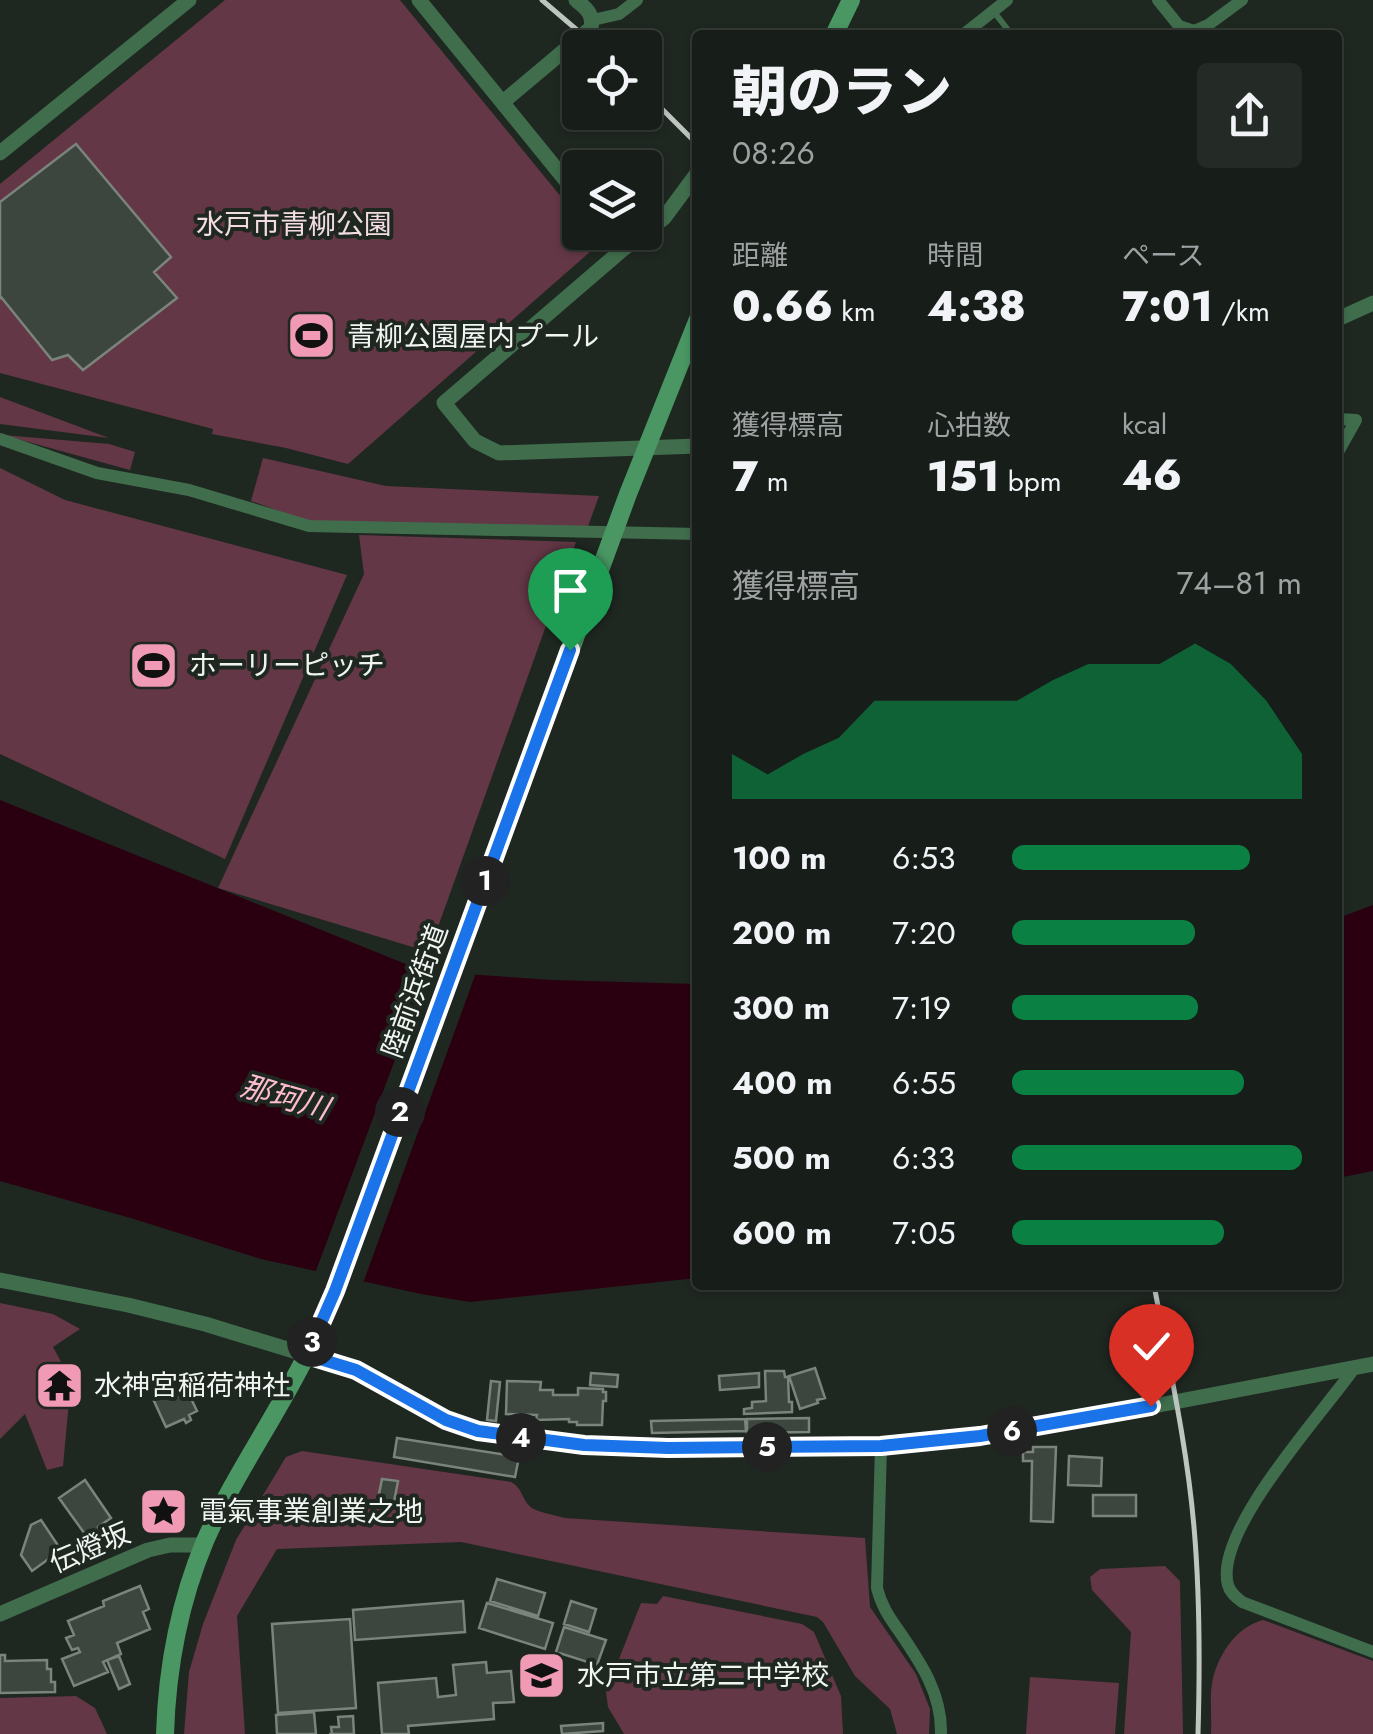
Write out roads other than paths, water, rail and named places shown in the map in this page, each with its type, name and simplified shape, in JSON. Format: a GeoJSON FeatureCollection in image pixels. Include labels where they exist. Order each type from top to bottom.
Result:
{"type":"FeatureCollection","features":[{"type":"Feature","properties":{"kind":"main road"},"geometry":{"type":"LineString","coordinates":[[837,30],[852,0]]}},
{"type":"Feature","properties":{"kind":"main road","name":"陸前浜街道"},"geometry":{"type":"LineString","coordinates":[[165,1734],[172,1655],[204,1544],[307,1355],[335,1291],[628,494],[692,333]]}},
{"type":"Feature","properties":{"kind":"street"},"geometry":{"type":"LineString","coordinates":[[0,153],[189,0]]}},
{"type":"Feature","properties":{"kind":"street"},"geometry":{"type":"LineString","coordinates":[[419,0],[562,176]]}},
{"type":"Feature","properties":{"kind":"street"},"geometry":{"type":"LineString","coordinates":[[503,102],[591,28],[589,11],[576,0]]}},
{"type":"Feature","properties":{"kind":"street"},"geometry":{"type":"LineString","coordinates":[[593,20],[619,14],[637,0]]}},
{"type":"Feature","properties":{"kind":"street"},"geometry":{"type":"LineString","coordinates":[[970,30],[1007,0]]}},
{"type":"Feature","properties":{"kind":"street"},"geometry":{"type":"LineString","coordinates":[[1158,0],[1178,26],[1191,30]]}},
{"type":"Feature","properties":{"kind":"street"},"geometry":{"type":"LineString","coordinates":[[1196,30],[1242,0]]}},
{"type":"Feature","properties":{"kind":"street"},"geometry":{"type":"LineString","coordinates":[[662,220],[692,180]]}},
{"type":"Feature","properties":{"kind":"street"},"geometry":{"type":"LineString","coordinates":[[622,250],[444,404],[475,441],[499,453],[692,446]]}},
{"type":"Feature","properties":{"kind":"street"},"geometry":{"type":"LineString","coordinates":[[1342,317],[1373,303]]}},
{"type":"Feature","properties":{"kind":"street"},"geometry":{"type":"LineString","coordinates":[[1342,418],[1356,420]]}},
{"type":"Feature","properties":{"kind":"street"},"geometry":{"type":"LineString","coordinates":[[1342,425],[1356,420]]}},
{"type":"Feature","properties":{"kind":"street"},"geometry":{"type":"LineString","coordinates":[[1342,445],[1356,420]]}},
{"type":"Feature","properties":{"kind":"street"},"geometry":{"type":"LineString","coordinates":[[0,439],[97,473],[189,490],[308,526],[692,534]]}},
{"type":"Feature","properties":{"kind":"street"},"geometry":{"type":"LineString","coordinates":[[0,1280],[204,1324],[356,1370],[446,1420],[478,1431],[584,1445],[668,1448],[937,1442],[1049,1426],[1373,1364]]}},
{"type":"Feature","properties":{"kind":"street"},"geometry":{"type":"LineString","coordinates":[[1355,1367],[1296,1441],[1252,1510],[1234,1541],[1227,1576],[1232,1594],[1242,1602],[1373,1652]]}},
{"type":"Feature","properties":{"kind":"street"},"geometry":{"type":"LineString","coordinates":[[881,1446],[877,1588],[880,1602],[935,1690],[941,1734]]}},
{"type":"Feature","properties":{"kind":"street","name":"伝燈坂"},"geometry":{"type":"LineString","coordinates":[[0,1614],[148,1550],[204,1544]]}},
{"type":"Feature","properties":{"kind":"lane"},"geometry":{"type":"LineString","coordinates":[[994,11],[1008,30]]}},
{"type":"Feature","properties":{"kind":"water","name":"那珂川"},"geometry":{"type":"Polygon","coordinates":[[[0,800],[423,971],[692,984],[692,1279],[470,1302],[261,1259],[0,1181],[0,800]]]}},
{"type":"Feature","properties":{"kind":"water"},"geometry":{"type":"Polygon","coordinates":[[[1373,905],[1373,1171],[1342,1177],[1342,917],[1373,905]]]}},
{"type":"Feature","properties":{"kind":"railway"},"geometry":{"type":"LineString","coordinates":[[542,0],[577,30]]}},
{"type":"Feature","properties":{"kind":"railway"},"geometry":{"type":"LineString","coordinates":[[662,109],[692,139]]}},
{"type":"Feature","properties":{"kind":"railway"},"geometry":{"type":"LineString","coordinates":[[1155,1290],[1194,1527],[1199,1630],[1198,1734]]}},
{"type":"Feature","properties":{"kind":"place","name":"青柳公園屋内プール"},"geometry":{"type":"Point","coordinates":[312,336]}},
{"type":"Feature","properties":{"kind":"place","name":"ホーリーピッチ"},"geometry":{"type":"Point","coordinates":[154,665]}},
{"type":"Feature","properties":{"kind":"place","name":"水神宮稲荷神社"},"geometry":{"type":"Point","coordinates":[59,1385]}},
{"type":"Feature","properties":{"kind":"place","name":"電氣事業創業之地"},"geometry":{"type":"Point","coordinates":[164,1511]}},
{"type":"Feature","properties":{"kind":"place","name":"水戸市立第二中学校"},"geometry":{"type":"Point","coordinates":[542,1675]}},
{"type":"Feature","properties":{"kind":"park label","name":"水戸市青柳公園"},"geometry":{"type":"Point","coordinates":[294,224]}}]}
